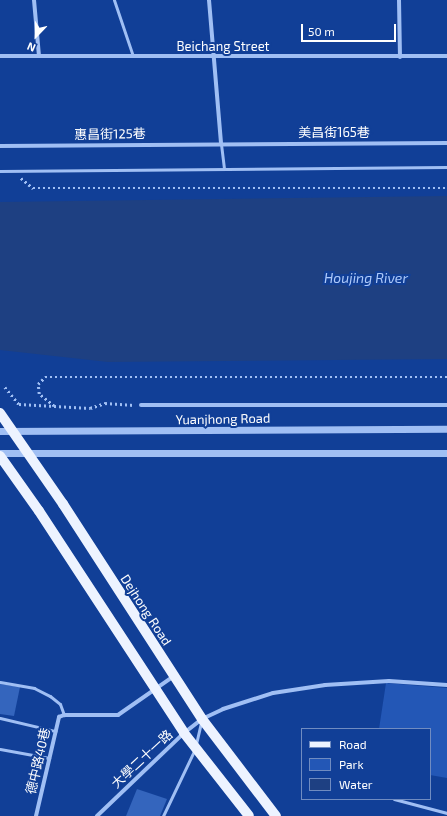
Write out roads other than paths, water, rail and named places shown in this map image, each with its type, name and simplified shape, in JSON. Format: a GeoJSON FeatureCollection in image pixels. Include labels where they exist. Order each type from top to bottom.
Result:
{"type":"FeatureCollection","features":[{"type":"Feature","properties":{"kind":"main road","name":"Dejhong Road"},"geometry":{"type":"LineString","coordinates":[[0,413],[28,453],[202,719],[276,816]]}},
{"type":"Feature","properties":{"kind":"main road"},"geometry":{"type":"LineString","coordinates":[[0,456],[39,511],[184,734],[250,816]]}},
{"type":"Feature","properties":{"kind":"street"},"geometry":{"type":"LineString","coordinates":[[34,0],[39,56]]}},
{"type":"Feature","properties":{"kind":"street"},"geometry":{"type":"LineString","coordinates":[[209,0],[212,55],[220,142]]}},
{"type":"Feature","properties":{"kind":"street"},"geometry":{"type":"LineString","coordinates":[[399,0],[400,56]]}},
{"type":"Feature","properties":{"kind":"street","name":"Beichang Street"},"geometry":{"type":"LineString","coordinates":[[0,56],[447,56]]}},
{"type":"Feature","properties":{"kind":"street","name":"美昌街165巷"},"geometry":{"type":"LineString","coordinates":[[220,142],[447,143]]}},
{"type":"Feature","properties":{"kind":"street","name":"惠昌街125巷"},"geometry":{"type":"LineString","coordinates":[[0,146],[220,142]]}},
{"type":"Feature","properties":{"kind":"street"},"geometry":{"type":"LineString","coordinates":[[141,406],[447,405]]}},
{"type":"Feature","properties":{"kind":"street","name":"Yuanjhong Road"},"geometry":{"type":"LineString","coordinates":[[0,431],[447,429]]}},
{"type":"Feature","properties":{"kind":"street"},"geometry":{"type":"LineString","coordinates":[[0,453],[447,453]]}},
{"type":"Feature","properties":{"kind":"street","name":"德中路40巷"},"geometry":{"type":"LineString","coordinates":[[36,816],[48,758],[60,717],[64,715],[118,715],[174,676]]}},
{"type":"Feature","properties":{"kind":"street","name":"大學二十一路"},"geometry":{"type":"LineString","coordinates":[[98,816],[184,734],[202,719],[273,693],[324,685],[389,681],[447,685]]}},
{"type":"Feature","properties":{"kind":"lane"},"geometry":{"type":"LineString","coordinates":[[114,0],[133,56]]}},
{"type":"Feature","properties":{"kind":"lane"},"geometry":{"type":"LineString","coordinates":[[220,142],[224,169]]}},
{"type":"Feature","properties":{"kind":"lane"},"geometry":{"type":"LineString","coordinates":[[0,171],[447,167]]}},
{"type":"Feature","properties":{"kind":"lane"},"geometry":{"type":"LineString","coordinates":[[0,682],[34,688],[50,696],[60,704],[64,715]]}},
{"type":"Feature","properties":{"kind":"lane"},"geometry":{"type":"LineString","coordinates":[[0,718],[55,731]]}},
{"type":"Feature","properties":{"kind":"lane"},"geometry":{"type":"LineString","coordinates":[[163,816],[195,748],[202,719]]}},
{"type":"Feature","properties":{"kind":"lane"},"geometry":{"type":"LineString","coordinates":[[0,749],[48,758]]}},
{"type":"Feature","properties":{"kind":"lane"},"geometry":{"type":"LineString","coordinates":[[398,800],[447,813]]}},
{"type":"Feature","properties":{"kind":"water","name":"Houjing River"},"geometry":{"type":"Polygon","coordinates":[[[447,196],[447,359],[108,362],[0,350],[0,202],[447,196]]]}}]}
